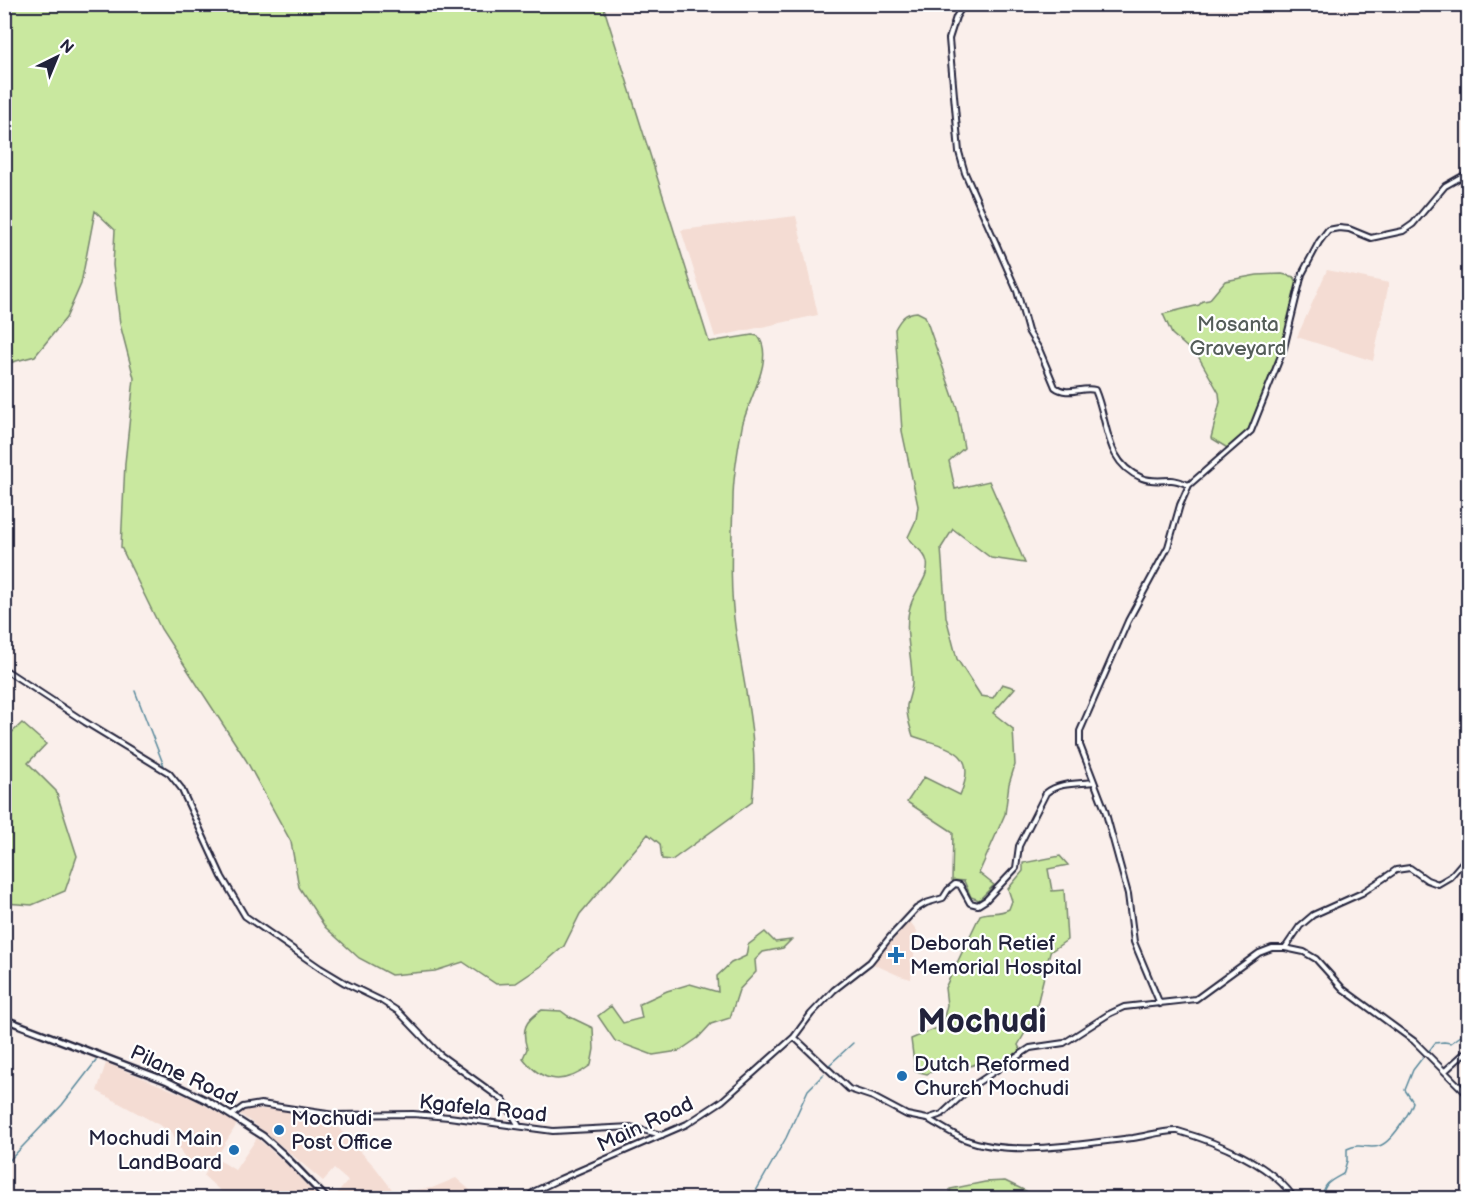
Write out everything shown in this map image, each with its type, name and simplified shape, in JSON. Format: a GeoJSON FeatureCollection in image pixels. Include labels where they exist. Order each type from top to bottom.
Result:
{"type":"FeatureCollection","features":[{"type":"Feature","properties":{"kind":"main road","name":"Pilane Road"},"geometry":{"type":"LineString","coordinates":[[4,1018],[167,1081],[232,1115],[275,1146],[326,1198]]}},
{"type":"Feature","properties":{"kind":"street"},"geometry":{"type":"LineString","coordinates":[[964,4],[956,17],[949,39],[959,152],[965,173],[1017,291],[1028,331],[1040,349],[1054,387],[1059,391],[1070,392],[1095,390],[1111,449],[1123,465],[1144,479],[1172,480],[1189,485]]}},
{"type":"Feature","properties":{"kind":"street"},"geometry":{"type":"LineString","coordinates":[[1160,1004],[1134,942],[1128,894],[1105,810],[1080,745],[1080,731],[1128,621],[1168,547],[1180,505],[1189,485],[1251,431],[1284,348],[1302,274],[1314,251],[1328,231],[1344,228],[1371,238],[1403,231],[1413,224],[1445,186],[1468,173]]}},
{"type":"Feature","properties":{"kind":"street"},"geometry":{"type":"LineString","coordinates":[[4,669],[169,773],[181,788],[222,877],[245,916],[320,968],[399,1012],[439,1054],[504,1101],[519,1126]]}},
{"type":"Feature","properties":{"kind":"street","name":"Main Road"},"geometry":{"type":"LineString","coordinates":[[526,1198],[560,1179],[687,1124],[722,1101],[794,1037],[811,1014],[834,990],[870,962],[916,909],[943,898],[955,884],[960,885],[970,903],[978,905],[986,900],[1016,867],[1019,846],[1050,790],[1059,786],[1094,782]]}},
{"type":"Feature","properties":{"kind":"street"},"geometry":{"type":"LineString","coordinates":[[1285,948],[1308,918],[1362,893],[1396,870],[1410,868],[1427,880],[1438,884],[1450,877],[1468,856]]}},
{"type":"Feature","properties":{"kind":"street"},"geometry":{"type":"LineString","coordinates":[[927,1119],[942,1114],[971,1087],[1030,1048],[1064,1043],[1119,1009],[1196,999],[1255,956],[1272,948],[1305,952],[1316,959],[1343,989],[1403,1032],[1468,1095]]}},
{"type":"Feature","properties":{"kind":"street"},"geometry":{"type":"LineString","coordinates":[[794,1037],[849,1089],[878,1100],[907,1115],[927,1119],[964,1139],[996,1146],[1023,1148],[1178,1131],[1239,1155],[1265,1169],[1285,1186],[1293,1198]]}},
{"type":"Feature","properties":{"kind":"street"},"geometry":{"type":"LineString","coordinates":[[1445,1071],[1468,1050]]}},
{"type":"Feature","properties":{"kind":"street","name":"Kgafela Road"},"geometry":{"type":"LineString","coordinates":[[232,1115],[243,1107],[261,1104],[334,1115],[413,1114],[565,1131],[631,1126],[663,1135]]}},
{"type":"Feature","properties":{"kind":"shaded area"},"geometry":{"type":"Polygon","coordinates":[[[796,216],[818,315],[715,337],[681,230],[796,216]]]}},
{"type":"Feature","properties":{"kind":"shaded area"},"geometry":{"type":"Polygon","coordinates":[[[1327,270],[1389,283],[1373,361],[1297,337],[1327,270]]]}},
{"type":"Feature","properties":{"kind":"shaded area","name":"Deborah Retief Memorial Hospital"},"geometry":{"type":"Polygon","coordinates":[[[909,920],[917,931],[911,979],[873,964],[884,947],[889,941],[892,942],[909,920]]]}},
{"type":"Feature","properties":{"kind":"shaded area"},"geometry":{"type":"Polygon","coordinates":[[[106,1063],[194,1099],[237,1124],[216,1158],[235,1170],[257,1138],[319,1198],[228,1198],[204,1176],[207,1170],[183,1156],[172,1132],[97,1091],[106,1063]]]}},
{"type":"Feature","properties":{"kind":"shaded area"},"geometry":{"type":"Polygon","coordinates":[[[247,1109],[280,1110],[324,1116],[331,1120],[375,1167],[394,1192],[432,1188],[456,1178],[479,1198],[333,1198],[348,1181],[334,1169],[323,1181],[240,1114],[247,1109]]]}},
{"type":"Feature","properties":{"kind":"green space"},"geometry":{"type":"Polygon","coordinates":[[[5,4],[603,5],[709,342],[752,335],[758,336],[763,346],[762,369],[742,427],[737,454],[733,490],[731,578],[738,648],[750,714],[754,780],[752,802],[672,860],[662,859],[660,844],[648,834],[580,914],[564,946],[540,967],[516,983],[496,984],[463,962],[435,971],[391,975],[359,958],[325,927],[299,887],[291,842],[246,760],[161,629],[121,547],[125,463],[134,378],[120,324],[113,265],[115,230],[95,211],[81,284],[66,318],[35,356],[5,364],[5,4]]]}},
{"type":"Feature","properties":{"kind":"green space","name":"Mosanta Graveyard"},"geometry":{"type":"Polygon","coordinates":[[[1282,274],[1294,277],[1299,285],[1283,346],[1250,428],[1229,449],[1211,438],[1220,402],[1219,393],[1194,349],[1189,349],[1172,334],[1163,314],[1199,305],[1209,300],[1225,281],[1257,275],[1282,274]]]}},
{"type":"Feature","properties":{"kind":"green space"},"geometry":{"type":"Polygon","coordinates":[[[917,312],[925,316],[957,408],[964,448],[949,461],[955,489],[989,481],[1025,563],[991,558],[953,529],[941,548],[946,617],[957,659],[981,696],[993,698],[1002,684],[1015,688],[993,713],[1013,729],[1015,765],[1009,784],[1005,814],[979,873],[994,885],[979,900],[971,897],[964,881],[952,880],[953,832],[907,802],[924,777],[960,795],[966,768],[957,753],[913,736],[907,713],[912,682],[908,633],[909,614],[913,599],[926,573],[927,562],[908,537],[916,520],[918,506],[902,431],[895,329],[904,317],[917,312]]]}},
{"type":"Feature","properties":{"kind":"green space"},"geometry":{"type":"Polygon","coordinates":[[[22,723],[46,744],[28,763],[56,791],[77,856],[65,891],[32,905],[5,903],[5,739],[22,723]]]}},
{"type":"Feature","properties":{"kind":"green space"},"geometry":{"type":"Polygon","coordinates":[[[1060,856],[1068,865],[1048,869],[1052,891],[1064,890],[1067,940],[1050,952],[1034,1017],[1018,1045],[1021,1051],[986,1070],[983,1061],[963,1069],[944,1066],[927,1074],[915,1071],[911,1039],[942,1026],[947,1005],[945,988],[980,915],[1009,909],[1012,901],[1008,889],[1023,871],[1023,863],[1060,856]]]}},
{"type":"Feature","properties":{"kind":"green space"},"geometry":{"type":"Polygon","coordinates":[[[765,932],[775,942],[791,940],[783,948],[763,952],[755,960],[756,972],[739,990],[730,1018],[711,1024],[698,1038],[679,1051],[653,1055],[615,1041],[598,1016],[611,1006],[623,1023],[642,1018],[639,1004],[667,991],[690,984],[718,992],[717,976],[731,963],[746,956],[748,945],[765,932]]]}},
{"type":"Feature","properties":{"kind":"green space"},"geometry":{"type":"Polygon","coordinates":[[[542,1010],[561,1011],[593,1028],[594,1049],[591,1065],[572,1076],[555,1079],[538,1073],[531,1067],[523,1058],[527,1049],[524,1036],[528,1022],[542,1010]]]}},
{"type":"Feature","properties":{"kind":"green space"},"geometry":{"type":"Polygon","coordinates":[[[1005,1181],[1036,1196],[1052,1198],[951,1198],[950,1189],[985,1182],[1005,1181]]]}},
{"type":"Feature","properties":{"kind":"waterway"},"geometry":{"type":"LineString","coordinates":[[135,691],[164,766]]}},
{"type":"Feature","properties":{"kind":"waterway"},"geometry":{"type":"LineString","coordinates":[[1429,1051],[1435,1043],[1451,1043],[1468,1031]]}},
{"type":"Feature","properties":{"kind":"waterway"},"geometry":{"type":"LineString","coordinates":[[827,1067],[853,1043]]}},
{"type":"Feature","properties":{"kind":"waterway"},"geometry":{"type":"LineString","coordinates":[[1322,1198],[1328,1183],[1343,1174],[1347,1161],[1347,1149],[1384,1144],[1399,1127],[1413,1102],[1405,1090],[1413,1070],[1423,1057]]}},
{"type":"Feature","properties":{"kind":"waterway"},"geometry":{"type":"LineString","coordinates":[[4,1166],[62,1105],[96,1061]]}},
{"type":"Feature","properties":{"kind":"waterway"},"geometry":{"type":"LineString","coordinates":[[752,1198],[786,1138],[808,1090],[824,1074]]}},
{"type":"Feature","properties":{"kind":"place","name":"Deborah Retief Memorial Hospital"},"geometry":{"type":"Point","coordinates":[896,955]}},
{"type":"Feature","properties":{"kind":"place","name":"Dutch Reformed Church Mochudi"},"geometry":{"type":"Point","coordinates":[902,1076]}},
{"type":"Feature","properties":{"kind":"place","name":"Mochudi Post Office"},"geometry":{"type":"Point","coordinates":[279,1130]}},
{"type":"Feature","properties":{"kind":"place","name":"Mochudi Main LandBoard"},"geometry":{"type":"Point","coordinates":[234,1150]}},
{"type":"Feature","properties":{"kind":"district","name":"Mochudi"},"geometry":{"type":"Point","coordinates":[982,1020]}}]}
